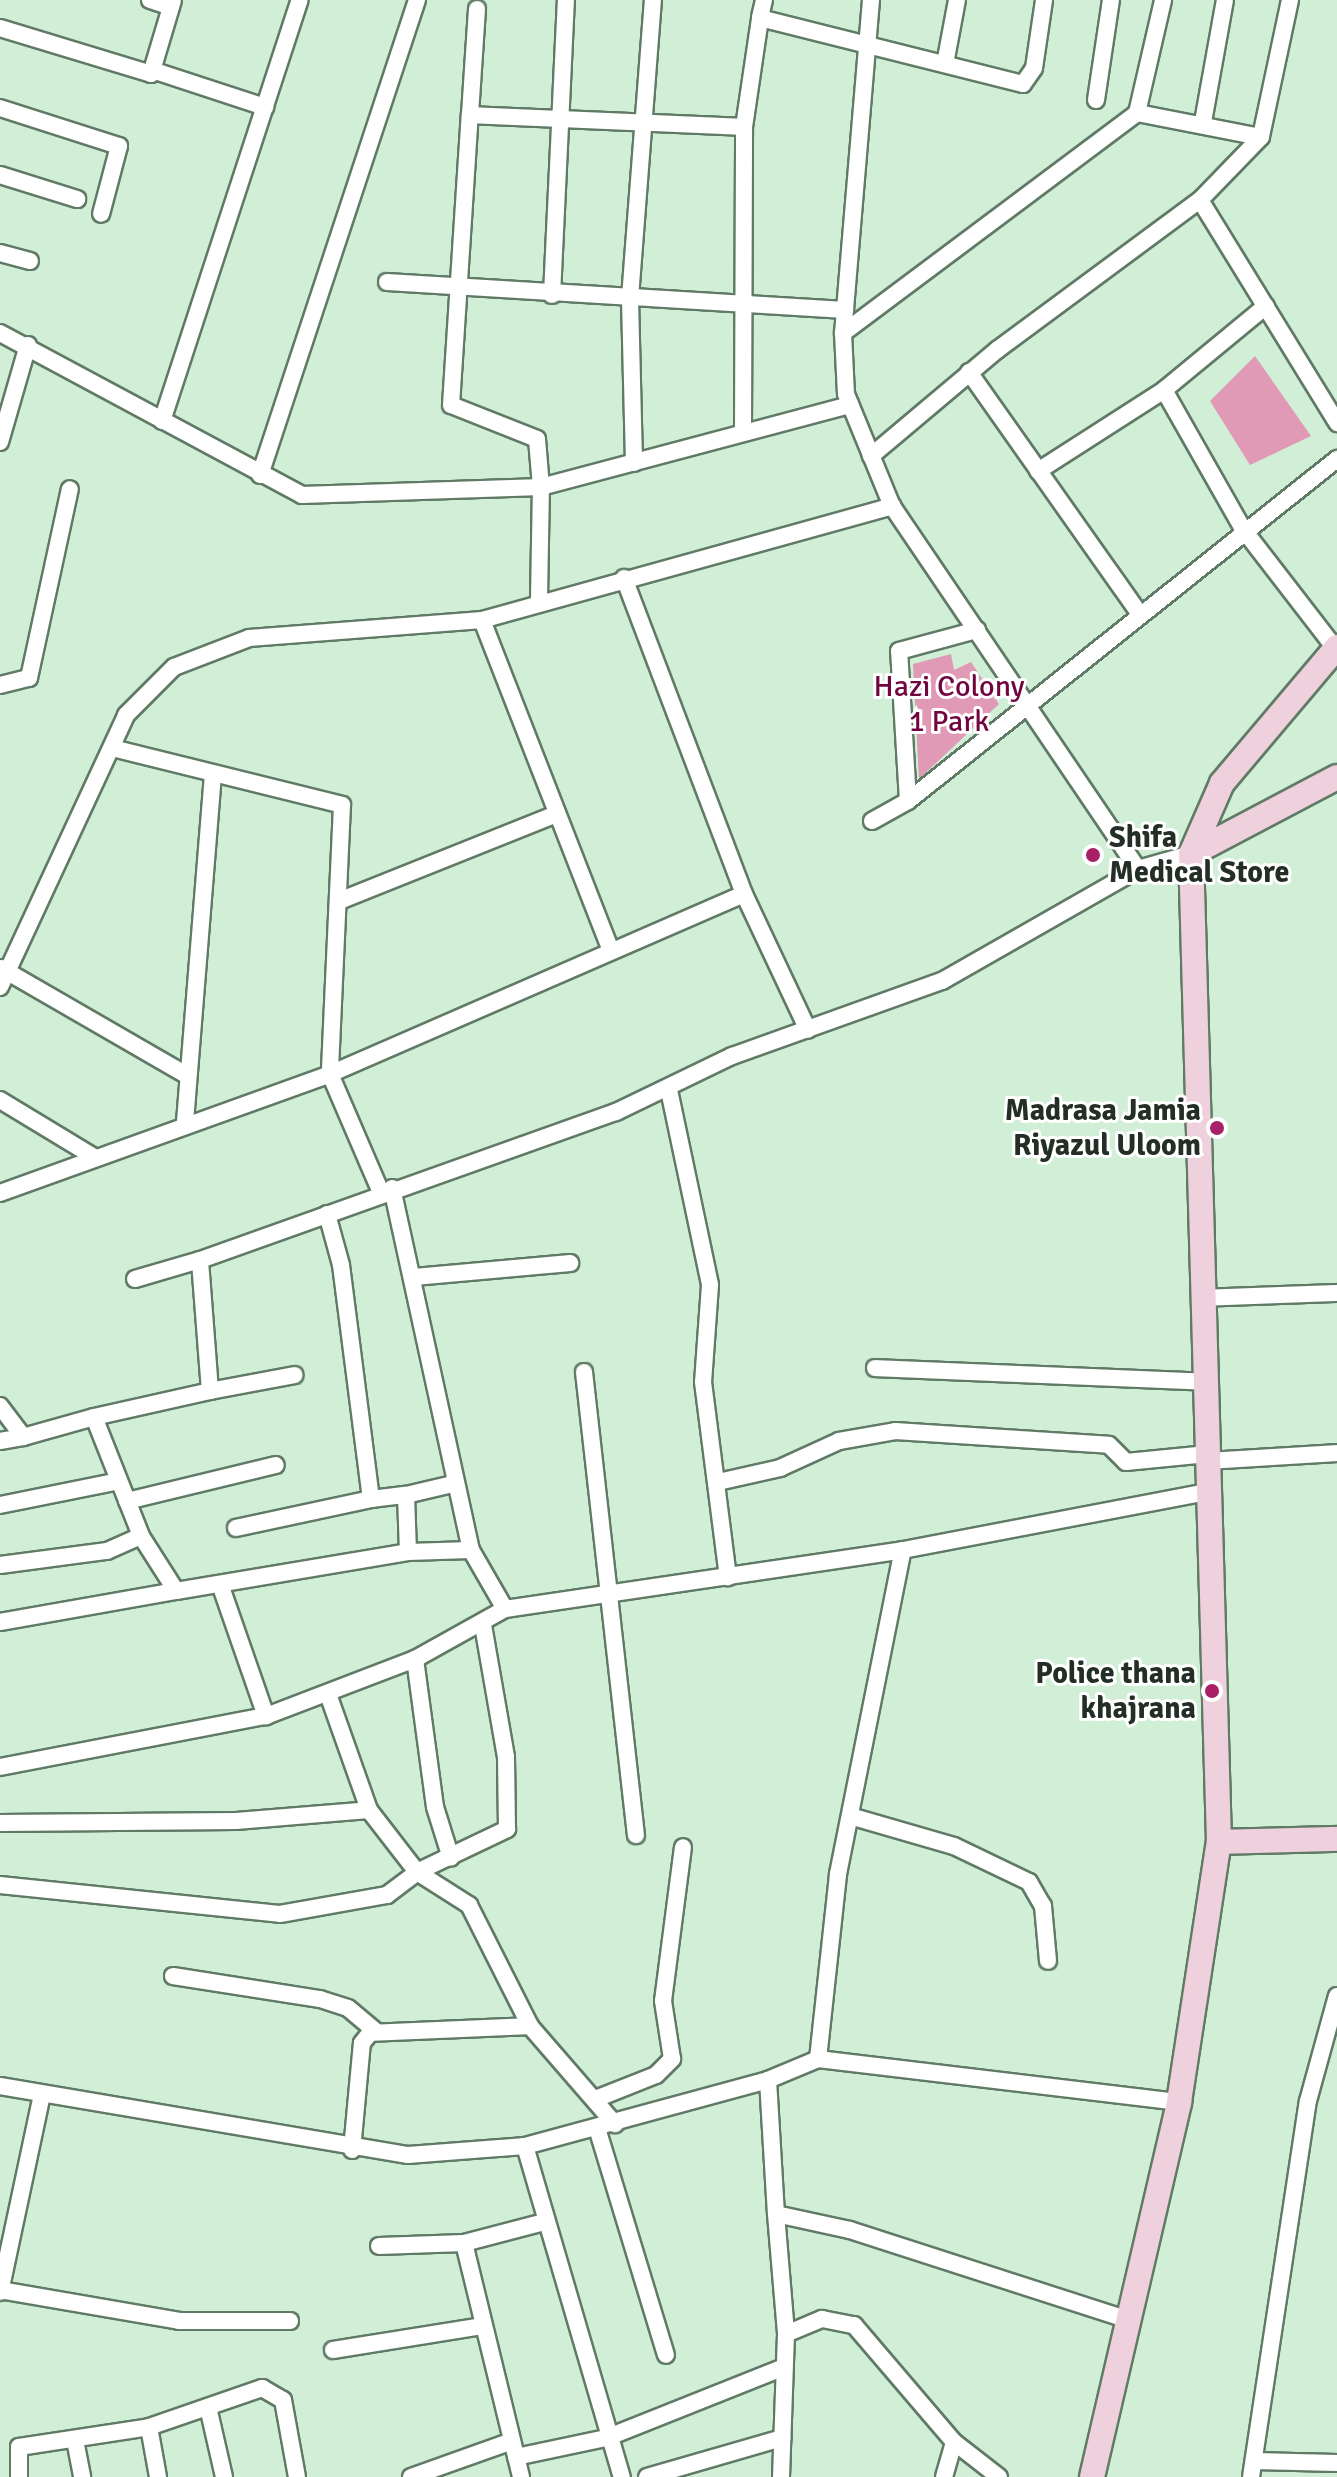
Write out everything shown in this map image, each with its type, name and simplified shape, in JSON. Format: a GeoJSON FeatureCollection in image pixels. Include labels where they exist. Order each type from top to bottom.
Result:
{"type":"FeatureCollection","features":[{"type":"Feature","properties":{"kind":"main road"},"geometry":{"type":"LineString","coordinates":[[1092,2477],[1123,2318],[1179,2102],[1219,1842],[1200,1298],[1191,854],[1222,783],[1336,647]]}},
{"type":"Feature","properties":{"kind":"main road"},"geometry":{"type":"LineString","coordinates":[[1191,854],[1337,777]]}},
{"type":"Feature","properties":{"kind":"main road"},"geometry":{"type":"LineString","coordinates":[[1219,1842],[1337,1839]]}},
{"type":"Feature","properties":{"kind":"street"},"geometry":{"type":"LineString","coordinates":[[150,0],[172,4],[155,71]]}},
{"type":"Feature","properties":{"kind":"street"},"geometry":{"type":"LineString","coordinates":[[162,421],[300,0]]}},
{"type":"Feature","properties":{"kind":"street"},"geometry":{"type":"LineString","coordinates":[[260,475],[417,0]]}},
{"type":"Feature","properties":{"kind":"street"},"geometry":{"type":"LineString","coordinates":[[552,295],[557,120],[566,0]]}},
{"type":"Feature","properties":{"kind":"street"},"geometry":{"type":"LineString","coordinates":[[634,463],[630,298],[646,125],[653,0]]}},
{"type":"Feature","properties":{"kind":"street"},"geometry":{"type":"LineString","coordinates":[[743,432],[739,304],[744,127],[764,0]]}},
{"type":"Feature","properties":{"kind":"street"},"geometry":{"type":"LineString","coordinates":[[871,0],[863,42],[843,333],[850,405],[892,506],[1030,703],[1138,869]]}},
{"type":"Feature","properties":{"kind":"street"},"geometry":{"type":"LineString","coordinates":[[945,64],[957,0]]}},
{"type":"Feature","properties":{"kind":"street"},"geometry":{"type":"LineString","coordinates":[[760,18],[945,64],[1030,80],[1044,0]]}},
{"type":"Feature","properties":{"kind":"street"},"geometry":{"type":"LineString","coordinates":[[1096,100],[1111,0]]}},
{"type":"Feature","properties":{"kind":"street"},"geometry":{"type":"LineString","coordinates":[[843,333],[1137,113],[1163,0]]}},
{"type":"Feature","properties":{"kind":"street"},"geometry":{"type":"LineString","coordinates":[[1203,122],[1225,0]]}},
{"type":"Feature","properties":{"kind":"street"},"geometry":{"type":"LineString","coordinates":[[871,456],[969,372],[1200,200],[1261,137],[1290,0]]}},
{"type":"Feature","properties":{"kind":"street"},"geometry":{"type":"LineString","coordinates":[[477,9],[451,405],[537,439],[541,487],[539,599]]}},
{"type":"Feature","properties":{"kind":"street"},"geometry":{"type":"LineString","coordinates":[[0,28],[155,71],[265,107]]}},
{"type":"Feature","properties":{"kind":"street"},"geometry":{"type":"LineString","coordinates":[[0,108],[119,146],[101,214]]}},
{"type":"Feature","properties":{"kind":"street"},"geometry":{"type":"LineString","coordinates":[[1137,113],[1203,122],[1261,137]]}},
{"type":"Feature","properties":{"kind":"street"},"geometry":{"type":"LineString","coordinates":[[470,115],[744,127]]}},
{"type":"Feature","properties":{"kind":"street"},"geometry":{"type":"LineString","coordinates":[[0,175],[77,199]]}},
{"type":"Feature","properties":{"kind":"street"},"geometry":{"type":"LineString","coordinates":[[1200,200],[1337,423]]}},
{"type":"Feature","properties":{"kind":"street"},"geometry":{"type":"LineString","coordinates":[[0,253],[30,261]]}},
{"type":"Feature","properties":{"kind":"street"},"geometry":{"type":"LineString","coordinates":[[387,282],[460,291],[845,310]]}},
{"type":"Feature","properties":{"kind":"street"},"geometry":{"type":"LineString","coordinates":[[1038,471],[1164,390],[1266,306]]}},
{"type":"Feature","properties":{"kind":"street"},"geometry":{"type":"LineString","coordinates":[[0,333],[28,345],[260,475],[302,495],[541,487],[850,405]]}},
{"type":"Feature","properties":{"kind":"street"},"geometry":{"type":"LineString","coordinates":[[0,442],[28,345]]}},
{"type":"Feature","properties":{"kind":"street"},"geometry":{"type":"LineString","coordinates":[[969,372],[1139,613]]}},
{"type":"Feature","properties":{"kind":"street"},"geometry":{"type":"LineString","coordinates":[[1164,390],[1243,529],[1336,647]]}},
{"type":"Feature","properties":{"kind":"street"},"geometry":{"type":"LineString","coordinates":[[872,821],[908,801],[1243,529],[1337,459]]}},
{"type":"Feature","properties":{"kind":"street"},"geometry":{"type":"LineString","coordinates":[[0,685],[29,678],[70,489]]}},
{"type":"Feature","properties":{"kind":"street"},"geometry":{"type":"LineString","coordinates":[[188,1076],[2,976],[126,715],[174,667],[249,638],[482,620],[539,599],[892,506]]}},
{"type":"Feature","properties":{"kind":"street"},"geometry":{"type":"LineString","coordinates":[[624,578],[744,894],[808,1030]]}},
{"type":"Feature","properties":{"kind":"street"},"geometry":{"type":"LineString","coordinates":[[482,620],[611,951]]}},
{"type":"Feature","properties":{"kind":"street"},"geometry":{"type":"LineString","coordinates":[[908,801],[899,651],[977,630]]}},
{"type":"Feature","properties":{"kind":"street"},"geometry":{"type":"LineString","coordinates":[[112,748],[213,774],[338,799],[339,901],[330,1074],[386,1189],[414,1277],[453,1484],[471,1550],[505,1609]]}},
{"type":"Feature","properties":{"kind":"street"},"geometry":{"type":"LineString","coordinates":[[185,1122],[213,774]]}},
{"type":"Feature","properties":{"kind":"street"},"geometry":{"type":"LineString","coordinates":[[339,901],[557,814]]}},
{"type":"Feature","properties":{"kind":"street"},"geometry":{"type":"LineString","coordinates":[[135,1279],[200,1260],[386,1189],[669,1090],[732,1056],[942,981],[1138,869],[1191,854]]}},
{"type":"Feature","properties":{"kind":"street"},"geometry":{"type":"LineString","coordinates":[[0,1193],[185,1122],[330,1074],[744,894]]}},
{"type":"Feature","properties":{"kind":"street"},"geometry":{"type":"LineString","coordinates":[[669,1090],[710,1285],[703,1382],[728,1577]]}},
{"type":"Feature","properties":{"kind":"street"},"geometry":{"type":"LineString","coordinates":[[0,1100],[94,1157]]}},
{"type":"Feature","properties":{"kind":"street"},"geometry":{"type":"LineString","coordinates":[[327,1214],[341,1265],[371,1499]]}},
{"type":"Feature","properties":{"kind":"street"},"geometry":{"type":"LineString","coordinates":[[200,1260],[210,1391]]}},
{"type":"Feature","properties":{"kind":"street"},"geometry":{"type":"LineString","coordinates":[[414,1277],[570,1263]]}},
{"type":"Feature","properties":{"kind":"street"},"geometry":{"type":"LineString","coordinates":[[1200,1298],[1337,1293]]}},
{"type":"Feature","properties":{"kind":"street"},"geometry":{"type":"LineString","coordinates":[[875,1368],[1204,1382]]}},
{"type":"Feature","properties":{"kind":"street"},"geometry":{"type":"LineString","coordinates":[[584,1372],[614,1594],[636,1835]]}},
{"type":"Feature","properties":{"kind":"street"},"geometry":{"type":"LineString","coordinates":[[0,1441],[210,1391],[295,1375]]}},
{"type":"Feature","properties":{"kind":"street"},"geometry":{"type":"LineString","coordinates":[[0,1406],[23,1437]]}},
{"type":"Feature","properties":{"kind":"street"},"geometry":{"type":"LineString","coordinates":[[94,1417],[141,1536],[176,1591]]}},
{"type":"Feature","properties":{"kind":"street"},"geometry":{"type":"LineString","coordinates":[[718,1482],[780,1468],[839,1441],[895,1431],[1109,1445],[1126,1462],[1337,1453]]}},
{"type":"Feature","properties":{"kind":"street"},"geometry":{"type":"LineString","coordinates":[[127,1501],[276,1465]]}},
{"type":"Feature","properties":{"kind":"street"},"geometry":{"type":"LineString","coordinates":[[0,1505],[119,1481]]}},
{"type":"Feature","properties":{"kind":"street"},"geometry":{"type":"LineString","coordinates":[[236,1528],[453,1484]]}},
{"type":"Feature","properties":{"kind":"street"},"geometry":{"type":"LineString","coordinates":[[0,1767],[266,1716],[415,1659],[483,1625],[505,1609],[903,1550],[1208,1492]]}},
{"type":"Feature","properties":{"kind":"street"},"geometry":{"type":"LineString","coordinates":[[406,1495],[408,1552]]}},
{"type":"Feature","properties":{"kind":"street"},"geometry":{"type":"LineString","coordinates":[[0,1565],[107,1551],[141,1536]]}},
{"type":"Feature","properties":{"kind":"street"},"geometry":{"type":"LineString","coordinates":[[0,1622],[176,1591],[221,1587],[408,1552],[471,1550]]}},
{"type":"Feature","properties":{"kind":"street"},"geometry":{"type":"LineString","coordinates":[[818,2059],[850,1816],[903,1550]]}},
{"type":"Feature","properties":{"kind":"street"},"geometry":{"type":"LineString","coordinates":[[221,1587],[266,1716]]}},
{"type":"Feature","properties":{"kind":"street"},"geometry":{"type":"LineString","coordinates":[[0,1885],[280,1914],[387,1895],[417,1872],[507,1829],[512,1811],[483,1625]]}},
{"type":"Feature","properties":{"kind":"street"},"geometry":{"type":"LineString","coordinates":[[415,1659],[435,1807],[451,1858]]}},
{"type":"Feature","properties":{"kind":"street"},"geometry":{"type":"LineString","coordinates":[[328,1694],[369,1810],[417,1872],[469,1905],[530,2026],[598,2098],[615,2124]]}},
{"type":"Feature","properties":{"kind":"street"},"geometry":{"type":"LineString","coordinates":[[0,1823],[236,1821],[369,1810]]}},
{"type":"Feature","properties":{"kind":"street"},"geometry":{"type":"LineString","coordinates":[[850,1816],[954,1846],[1029,1882],[1043,1906],[1048,1961]]}},
{"type":"Feature","properties":{"kind":"street"},"geometry":{"type":"LineString","coordinates":[[598,2098],[656,2075],[672,2059],[663,2001],[683,1847]]}},
{"type":"Feature","properties":{"kind":"street"},"geometry":{"type":"LineString","coordinates":[[173,1976],[320,1999],[348,2008],[375,2031]]}},
{"type":"Feature","properties":{"kind":"street"},"geometry":{"type":"LineString","coordinates":[[1337,1996],[1306,2115],[1264,2359],[1253,2469],[1337,2463]]}},
{"type":"Feature","properties":{"kind":"street"},"geometry":{"type":"LineString","coordinates":[[352,2150],[362,2043],[375,2031],[530,2026]]}},
{"type":"Feature","properties":{"kind":"street"},"geometry":{"type":"LineString","coordinates":[[0,2086],[352,2150],[408,2155],[525,2146],[768,2080],[818,2059],[1179,2102]]}},
{"type":"Feature","properties":{"kind":"street"},"geometry":{"type":"LineString","coordinates":[[768,2080],[786,2334],[781,2477]]}},
{"type":"Feature","properties":{"kind":"street"},"geometry":{"type":"LineString","coordinates":[[42,2095],[0,2291],[179,2321],[290,2321]]}},
{"type":"Feature","properties":{"kind":"street"},"geometry":{"type":"LineString","coordinates":[[597,2128],[666,2355]]}},
{"type":"Feature","properties":{"kind":"street"},"geometry":{"type":"LineString","coordinates":[[525,2146],[606,2438],[622,2477]]}},
{"type":"Feature","properties":{"kind":"street"},"geometry":{"type":"LineString","coordinates":[[776,2214],[850,2230],[1123,2318]]}},
{"type":"Feature","properties":{"kind":"street"},"geometry":{"type":"LineString","coordinates":[[379,2246],[464,2243],[544,2222]]}},
{"type":"Feature","properties":{"kind":"street"},"geometry":{"type":"LineString","coordinates":[[464,2243],[521,2477]]}},
{"type":"Feature","properties":{"kind":"street"},"geometry":{"type":"LineString","coordinates":[[786,2334],[822,2319],[854,2325],[954,2442],[999,2477]]}},
{"type":"Feature","properties":{"kind":"street"},"geometry":{"type":"LineString","coordinates":[[333,2350],[483,2326]]}},
{"type":"Feature","properties":{"kind":"street"},"geometry":{"type":"LineString","coordinates":[[411,2477],[514,2449],[606,2438],[784,2367]]}},
{"type":"Feature","properties":{"kind":"street"},"geometry":{"type":"LineString","coordinates":[[19,2477],[19,2447],[149,2427],[268,2388],[283,2400],[297,2477]]}},
{"type":"Feature","properties":{"kind":"street"},"geometry":{"type":"LineString","coordinates":[[208,2407],[224,2477]]}},
{"type":"Feature","properties":{"kind":"street"},"geometry":{"type":"LineString","coordinates":[[149,2427],[158,2477]]}},
{"type":"Feature","properties":{"kind":"street"},"geometry":{"type":"LineString","coordinates":[[647,2477],[675,2473],[782,2438]]}},
{"type":"Feature","properties":{"kind":"street"},"geometry":{"type":"LineString","coordinates":[[75,2440],[82,2477]]}},
{"type":"Feature","properties":{"kind":"street"},"geometry":{"type":"LineString","coordinates":[[944,2477],[954,2442]]}},
{"type":"Feature","properties":{"kind":"green space"},"geometry":{"type":"Polygon","coordinates":[[[1255,356],[1311,436],[1250,465],[1210,401],[1255,356]]]}},
{"type":"Feature","properties":{"kind":"green space","name":"Hazi Colony 1 Park"},"geometry":{"type":"Polygon","coordinates":[[[951,654],[954,670],[971,662],[999,704],[919,779],[913,664],[951,654]]]}},
{"type":"Feature","properties":{"kind":"place","name":"Shifa Medical Store"},"geometry":{"type":"Point","coordinates":[1093,855]}},
{"type":"Feature","properties":{"kind":"place","name":"Madrasa Jamia Riyazul Uloom"},"geometry":{"type":"Point","coordinates":[1217,1128]}},
{"type":"Feature","properties":{"kind":"place","name":"Police thana khajrana"},"geometry":{"type":"Point","coordinates":[1212,1691]}}]}
